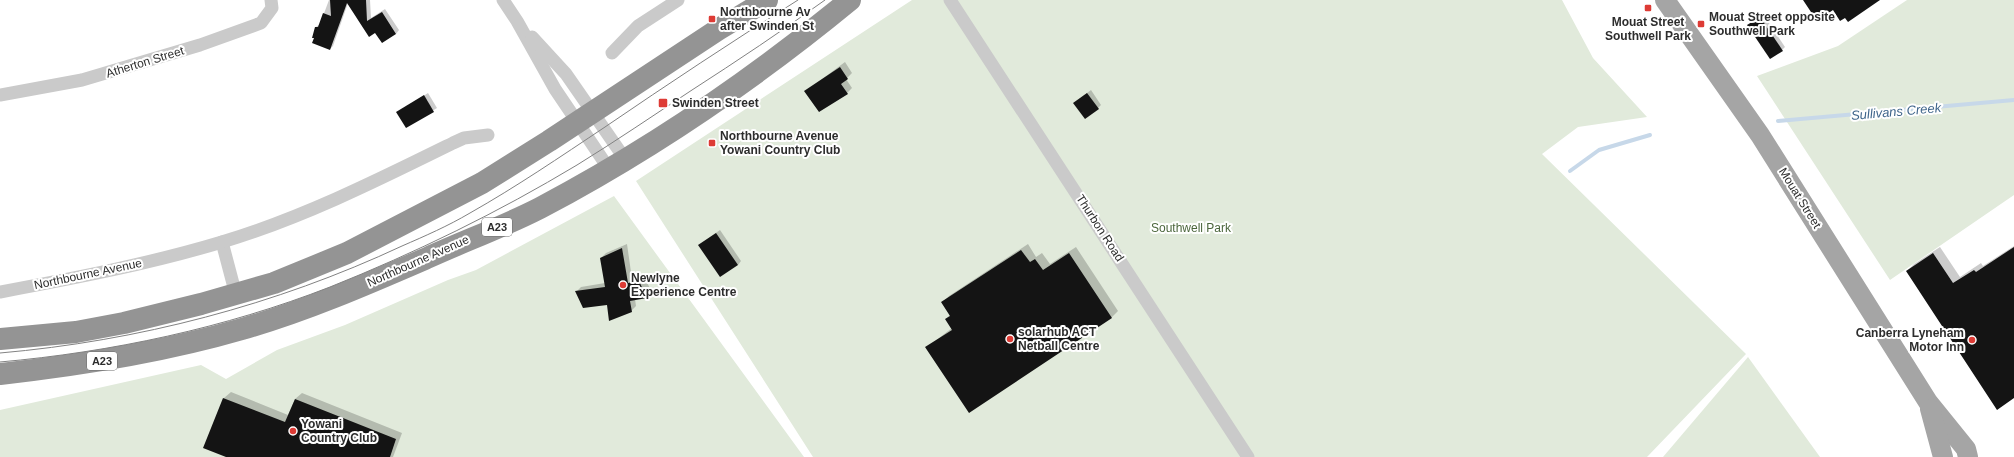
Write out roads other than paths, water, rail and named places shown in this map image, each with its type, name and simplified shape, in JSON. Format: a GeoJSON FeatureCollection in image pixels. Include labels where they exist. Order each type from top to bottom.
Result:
{"type":"FeatureCollection","features":[{"type":"Feature","properties":{"kind":"highway"},"geometry":{"type":"LineString","coordinates":[[0,339],[76,332],[124,323],[236,295],[320,265],[373,240],[482,183],[719,29],[767,0]]}},
{"type":"Feature","properties":{"kind":"highway","name":"Northbourne Avenue"},"geometry":{"type":"LineString","coordinates":[[0,374],[96,362],[204,339],[276,318],[347,292],[537,209],[617,164],[761,70],[850,0]]}},
{"type":"Feature","properties":{"kind":"main road","name":"Mouat Street"},"geometry":{"type":"LineString","coordinates":[[1664,0],[1760,135],[1928,402],[1966,449],[1968,457]]}},
{"type":"Feature","properties":{"kind":"main road","name":"Mouat Street"},"geometry":{"type":"LineString","coordinates":[[1928,402],[1943,457]]}},
{"type":"Feature","properties":{"kind":"street","name":"Atherton Street"},"geometry":{"type":"LineString","coordinates":[[0,95],[82,80],[207,43],[261,22],[272,8],[271,0]]}},
{"type":"Feature","properties":{"kind":"street"},"geometry":{"type":"LineString","coordinates":[[503,0],[517,21],[555,89],[585,117],[617,164]]}},
{"type":"Feature","properties":{"kind":"street"},"geometry":{"type":"LineString","coordinates":[[612,54],[638,26],[678,0]]}},
{"type":"Feature","properties":{"kind":"street","name":"Thurbon Road"},"geometry":{"type":"LineString","coordinates":[[950,0],[1248,457]]}},
{"type":"Feature","properties":{"kind":"street"},"geometry":{"type":"LineString","coordinates":[[517,21],[566,74],[585,117],[617,164]]}},
{"type":"Feature","properties":{"kind":"street","name":"Northbourne Avenue"},"geometry":{"type":"LineString","coordinates":[[0,292],[119,269],[222,242],[350,193],[453,142],[464,138],[488,135]]}},
{"type":"Feature","properties":{"kind":"street"},"geometry":{"type":"LineString","coordinates":[[222,242],[236,295]]}},
{"type":"Feature","properties":{"kind":"waterway","name":"Sullivans Creek"},"geometry":{"type":"LineString","coordinates":[[1778,121],[2014,100]]}},
{"type":"Feature","properties":{"kind":"waterway","name":"Sullivans Creek"},"geometry":{"type":"LineString","coordinates":[[1570,171],[1599,150],[1650,135]]}},
{"type":"Feature","properties":{"kind":"tram line"},"geometry":{"type":"LineString","coordinates":[[0,353],[103,340],[206,317],[256,303],[354,267],[445,227],[521,182],[798,0]]}},
{"type":"Feature","properties":{"kind":"tram line"},"geometry":{"type":"LineString","coordinates":[[0,362],[84,352],[168,336],[250,315],[290,302],[362,274],[456,231],[577,165],[743,57],[825,0]]}},
{"type":"Feature","properties":{"kind":"place","name":"Mouat Street Southwell Park"},"geometry":{"type":"Point","coordinates":[1648,8]}},
{"type":"Feature","properties":{"kind":"place","name":"Northbourne Av after Swinden St"},"geometry":{"type":"Point","coordinates":[712,19]}},
{"type":"Feature","properties":{"kind":"place","name":"Mouat Street opposite Southwell Park"},"geometry":{"type":"Point","coordinates":[1701,24]}},
{"type":"Feature","properties":{"kind":"place","name":"Swinden Street"},"geometry":{"type":"Point","coordinates":[663,103]}},
{"type":"Feature","properties":{"kind":"place","name":"Northbourne Avenue Yowani Country Club"},"geometry":{"type":"Point","coordinates":[712,143]}},
{"type":"Feature","properties":{"kind":"place","name":"Newlyne Experience Centre"},"geometry":{"type":"Point","coordinates":[623,285]}},
{"type":"Feature","properties":{"kind":"place","name":"solarhub ACT Netball Centre"},"geometry":{"type":"Point","coordinates":[1010,339]}},
{"type":"Feature","properties":{"kind":"place","name":"Canberra Lyneham Motor Inn"},"geometry":{"type":"Point","coordinates":[1972,340]}},
{"type":"Feature","properties":{"kind":"place","name":"Yowani Country Club"},"geometry":{"type":"Point","coordinates":[293,431]}},
{"type":"Feature","properties":{"kind":"park label","name":"Southwell Park"},"geometry":{"type":"Point","coordinates":[1191,228]}}]}
